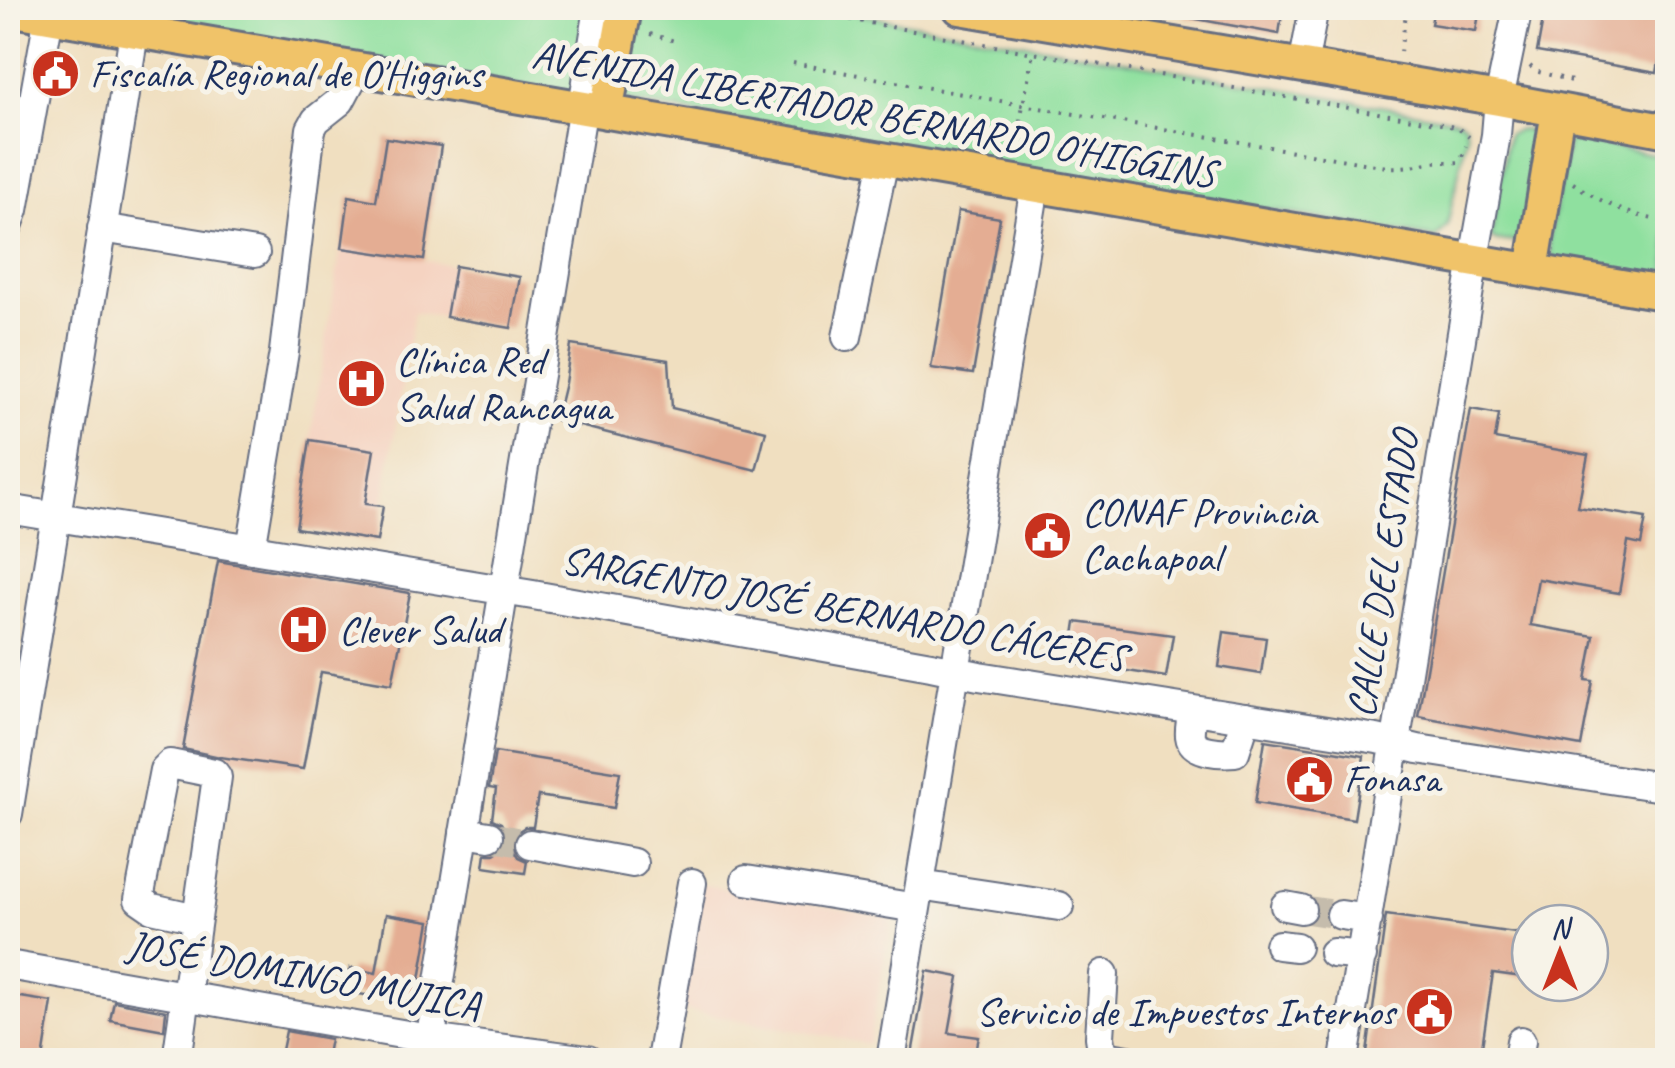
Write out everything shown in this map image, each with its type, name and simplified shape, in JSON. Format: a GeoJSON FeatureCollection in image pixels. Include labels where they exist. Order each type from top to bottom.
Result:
{"type":"FeatureCollection","features":[{"type":"Feature","properties":{"kind":"main road"},"geometry":{"type":"LineString","coordinates":[[960,8],[1083,18],[1302,66],[1668,131]]}},
{"type":"Feature","properties":{"kind":"main road","name":"AVENIDA LIBERTADOR BERNARDO O'HIGGINS"},"geometry":{"type":"LineString","coordinates":[[8,10],[136,20],[357,69],[1668,294]]}},
{"type":"Feature","properties":{"kind":"main road"},"geometry":{"type":"LineString","coordinates":[[594,110],[636,20]]}},
{"type":"Feature","properties":{"kind":"main road"},"geometry":{"type":"LineString","coordinates":[[1532,270],[1552,150],[1572,114]]}},
{"type":"Feature","properties":{"kind":"street"},"geometry":{"type":"LineString","coordinates":[[428,1050],[477,834],[504,592],[594,110],[599,8]]}},
{"type":"Feature","properties":{"kind":"street"},"geometry":{"type":"LineString","coordinates":[[1302,66],[1314,8]]}},
{"type":"Feature","properties":{"kind":"street","name":"CALLE DEL ESTADO"},"geometry":{"type":"LineString","coordinates":[[1344,1060],[1362,956],[1355,917],[1397,743],[1499,99],[1518,8]]}},
{"type":"Feature","properties":{"kind":"street"},"geometry":{"type":"LineString","coordinates":[[8,226],[49,16]]}},
{"type":"Feature","properties":{"kind":"street"},"geometry":{"type":"LineString","coordinates":[[8,814],[136,20]]}},
{"type":"Feature","properties":{"kind":"street"},"geometry":{"type":"LineString","coordinates":[[250,549],[284,352],[312,129],[316,120],[340,101],[357,69]]}},
{"type":"Feature","properties":{"kind":"street"},"geometry":{"type":"LineString","coordinates":[[848,337],[884,160]]}},
{"type":"Feature","properties":{"kind":"street"},"geometry":{"type":"LineString","coordinates":[[891,1060],[955,671],[1022,184]]}},
{"type":"Feature","properties":{"kind":"street"},"geometry":{"type":"LineString","coordinates":[[102,228],[255,253]]}},
{"type":"Feature","properties":{"kind":"street","name":"SARGENTO JOSÉ BERNARDO CÁCERES"},"geometry":{"type":"LineString","coordinates":[[8,509],[1668,788]]}},
{"type":"Feature","properties":{"kind":"street"},"geometry":{"type":"LineString","coordinates":[[176,1060],[218,777],[170,764],[164,770],[140,899],[152,908],[196,918]]}},
{"type":"Feature","properties":{"kind":"street"},"geometry":{"type":"LineString","coordinates":[[530,844],[633,863]]}},
{"type":"Feature","properties":{"kind":"street"},"geometry":{"type":"LineString","coordinates":[[746,880],[1059,906]]}},
{"type":"Feature","properties":{"kind":"street"},"geometry":{"type":"LineString","coordinates":[[661,1060],[692,883]]}},
{"type":"Feature","properties":{"kind":"street"},"geometry":{"type":"LineString","coordinates":[[1333,952],[1362,956]]}},
{"type":"Feature","properties":{"kind":"street","name":"JOSÉ DOMINGO MUJICA"},"geometry":{"type":"LineString","coordinates":[[8,965],[186,996],[428,1050],[588,1060]]}},
{"type":"Feature","properties":{"kind":"street"},"geometry":{"type":"LineString","coordinates":[[1104,974],[1102,1050],[1110,1057],[1128,1060]]}},
{"type":"Feature","properties":{"kind":"path"},"geometry":{"type":"LineString","coordinates":[[788,8],[1447,125],[1470,138],[1495,140]]}},
{"type":"Feature","properties":{"kind":"path"},"geometry":{"type":"LineString","coordinates":[[1396,82],[1407,8]]}},
{"type":"Feature","properties":{"kind":"path"},"geometry":{"type":"LineString","coordinates":[[636,20],[675,41]]}},
{"type":"Feature","properties":{"kind":"path"},"geometry":{"type":"LineString","coordinates":[[1022,184],[1022,105],[1033,53]]}},
{"type":"Feature","properties":{"kind":"path"},"geometry":{"type":"LineString","coordinates":[[1524,58],[1534,71],[1572,81],[1572,114]]}},
{"type":"Feature","properties":{"kind":"path"},"geometry":{"type":"LineString","coordinates":[[793,63],[1388,167],[1454,164],[1460,162],[1466,146],[1495,140]]}},
{"type":"Feature","properties":{"kind":"path"},"geometry":{"type":"LineString","coordinates":[[1552,150],[1562,154],[1567,179],[1592,196],[1640,217],[1668,221]]}},
{"type":"Feature","properties":{"kind":"shaded area","name":"Clínica Red Salud Rancagua"},"geometry":{"type":"Polygon","coordinates":[[[386,138],[441,146],[422,260],[520,277],[511,328],[414,312],[377,541],[296,528],[349,196],[376,200],[386,138]]]}},
{"type":"Feature","properties":{"kind":"shaded area"},"geometry":{"type":"Polygon","coordinates":[[[699,884],[892,918],[869,1044],[675,1008],[699,884]]]}},
{"type":"Feature","properties":{"kind":"green space"},"geometry":{"type":"Polygon","coordinates":[[[48,8],[587,8],[573,95],[48,8]]]}},
{"type":"Feature","properties":{"kind":"green space"},"geometry":{"type":"Polygon","coordinates":[[[635,8],[823,8],[1459,120],[1465,124],[1467,135],[1447,226],[1436,238],[617,100],[635,8]]]}},
{"type":"Feature","properties":{"kind":"green space"},"geometry":{"type":"Polygon","coordinates":[[[1528,131],[1538,143],[1524,231],[1516,241],[1498,241],[1491,238],[1508,134],[1528,131]]]}},
{"type":"Feature","properties":{"kind":"green space"},"geometry":{"type":"Polygon","coordinates":[[[1568,141],[1667,157],[1667,285],[1557,266],[1549,240],[1568,141]]]}},
{"type":"Feature","properties":{"kind":"building"},"geometry":{"type":"Polygon","coordinates":[[[1186,8],[1283,8],[1279,34],[1185,17],[1186,8]]]}},
{"type":"Feature","properties":{"kind":"building"},"geometry":{"type":"Polygon","coordinates":[[[1434,8],[1480,8],[1476,31],[1431,24],[1434,8]]]}},
{"type":"Feature","properties":{"kind":"building"},"geometry":{"type":"Polygon","coordinates":[[[1545,8],[1668,8],[1657,73],[1537,52],[1545,8]]]}},
{"type":"Feature","properties":{"kind":"building"},"geometry":{"type":"Polygon","coordinates":[[[386,138],[441,146],[424,260],[342,248],[349,196],[376,201],[386,138]]]}},
{"type":"Feature","properties":{"kind":"building"},"geometry":{"type":"Polygon","coordinates":[[[958,211],[1000,218],[973,374],[931,368],[958,211]]]}},
{"type":"Feature","properties":{"kind":"building"},"geometry":{"type":"Polygon","coordinates":[[[455,266],[520,277],[511,328],[446,317],[455,266]]]}},
{"type":"Feature","properties":{"kind":"building"},"geometry":{"type":"Polygon","coordinates":[[[571,345],[669,360],[672,408],[766,431],[756,470],[556,420],[571,345]]]}},
{"type":"Feature","properties":{"kind":"building"},"geometry":{"type":"Polygon","coordinates":[[[1471,409],[1499,414],[1495,439],[1588,455],[1578,507],[1646,518],[1641,545],[1628,542],[1619,593],[1538,579],[1530,625],[1594,636],[1586,680],[1593,681],[1581,746],[1418,716],[1471,409]]]}},
{"type":"Feature","properties":{"kind":"building"},"geometry":{"type":"Polygon","coordinates":[[[310,440],[374,450],[365,504],[383,506],[377,541],[296,528],[310,440]]]}},
{"type":"Feature","properties":{"kind":"building","name":"Clever Salud"},"geometry":{"type":"Polygon","coordinates":[[[218,561],[410,593],[392,684],[321,672],[303,769],[183,749],[218,561]]]}},
{"type":"Feature","properties":{"kind":"building"},"geometry":{"type":"Polygon","coordinates":[[[1076,622],[1173,635],[1166,677],[1070,662],[1076,622]]]}},
{"type":"Feature","properties":{"kind":"building"},"geometry":{"type":"Polygon","coordinates":[[[1224,632],[1266,638],[1261,674],[1219,667],[1224,632]]]}},
{"type":"Feature","properties":{"kind":"building","name":"Fonasa"},"geometry":{"type":"Polygon","coordinates":[[[1265,740],[1364,756],[1354,819],[1255,803],[1265,740]]]}},
{"type":"Feature","properties":{"kind":"building"},"geometry":{"type":"Polygon","coordinates":[[[495,752],[620,772],[614,808],[538,796],[533,827],[517,832],[513,842],[518,857],[527,861],[525,873],[484,867],[486,853],[502,848],[506,838],[501,823],[492,819],[496,789],[489,788],[495,752]]]}},
{"type":"Feature","properties":{"kind":"building"},"geometry":{"type":"Polygon","coordinates":[[[386,914],[430,921],[416,1003],[346,992],[350,968],[376,973],[386,914]]]}},
{"type":"Feature","properties":{"kind":"building","name":"Servicio de Impuestos Internos"},"geometry":{"type":"Polygon","coordinates":[[[1386,915],[1510,932],[1510,975],[1493,973],[1480,1060],[1366,1060],[1386,915]]]}},
{"type":"Feature","properties":{"kind":"building"},"geometry":{"type":"Polygon","coordinates":[[[927,971],[959,977],[949,1033],[979,1037],[974,1060],[911,1060],[927,971]]]}},
{"type":"Feature","properties":{"kind":"building"},"geometry":{"type":"Polygon","coordinates":[[[8,995],[52,1002],[43,1060],[8,1060],[8,995]]]}},
{"type":"Feature","properties":{"kind":"building"},"geometry":{"type":"Polygon","coordinates":[[[114,1001],[166,1011],[164,1030],[110,1020],[114,1001]]]}},
{"type":"Feature","properties":{"kind":"building"},"geometry":{"type":"Polygon","coordinates":[[[286,1031],[330,1039],[326,1060],[280,1060],[286,1031]]]}},
{"type":"Feature","properties":{"kind":"tunnel"},"geometry":{"type":"LineString","coordinates":[[489,836],[530,844]]}},
{"type":"Feature","properties":{"kind":"tunnel"},"geometry":{"type":"LineString","coordinates":[[1301,909],[1341,915]]}},
{"type":"Feature","properties":{"kind":"place","name":"Fiscalía Regional de O'Higgins"},"geometry":{"type":"Point","coordinates":[55,74]}},
{"type":"Feature","properties":{"kind":"place","name":"Clínica Red Salud Rancagua"},"geometry":{"type":"Point","coordinates":[361,384]}},
{"type":"Feature","properties":{"kind":"place","name":"CONAF Provincia Cachapoal"},"geometry":{"type":"Point","coordinates":[1047,535]}},
{"type":"Feature","properties":{"kind":"place","name":"Clever Salud"},"geometry":{"type":"Point","coordinates":[304,630]}},
{"type":"Feature","properties":{"kind":"place","name":"Fonasa"},"geometry":{"type":"Point","coordinates":[1309,779]}},
{"type":"Feature","properties":{"kind":"place","name":"Servicio de Impuestos Internos"},"geometry":{"type":"Point","coordinates":[1430,1012]}}]}
